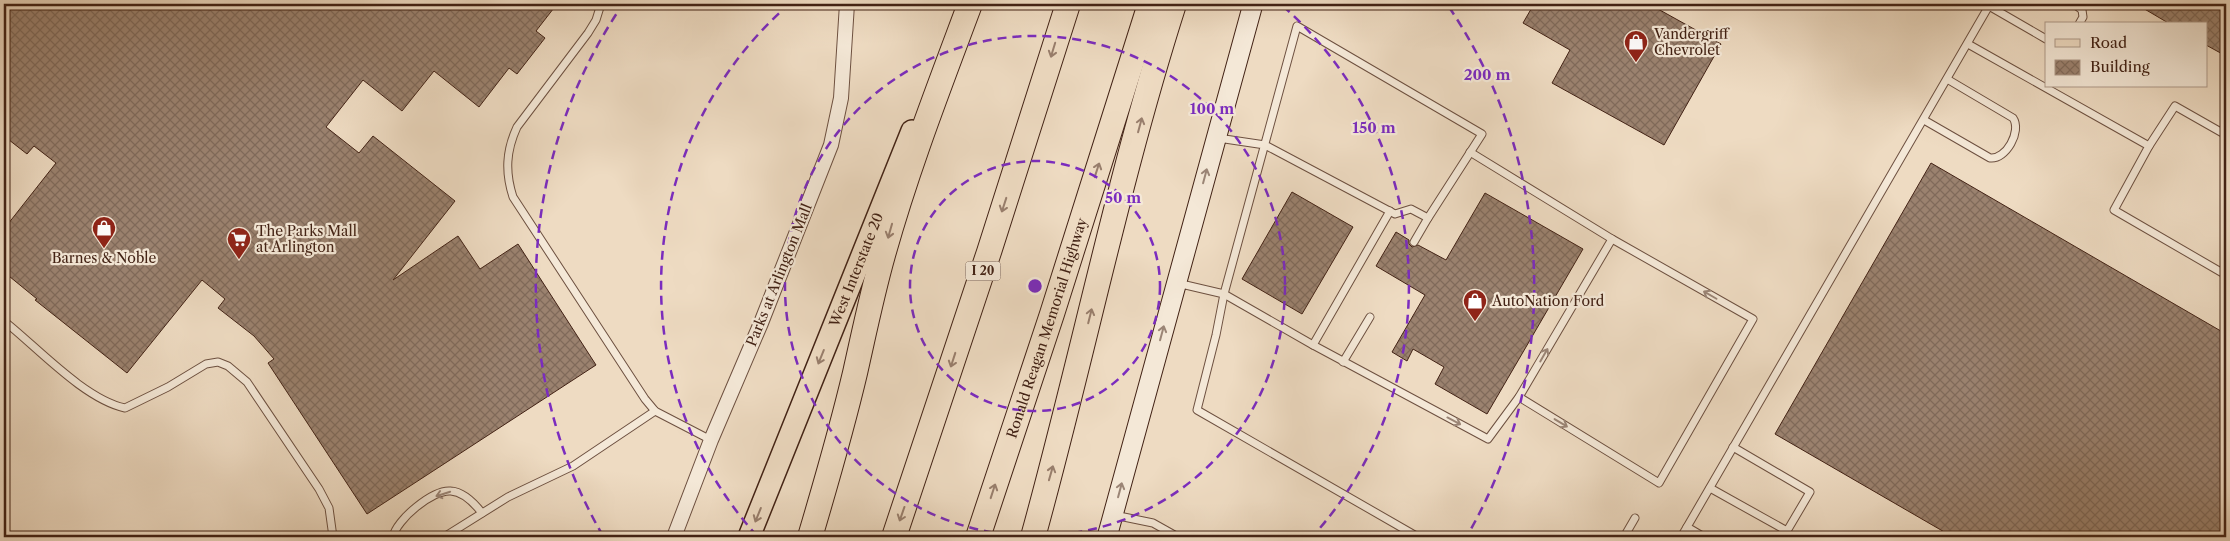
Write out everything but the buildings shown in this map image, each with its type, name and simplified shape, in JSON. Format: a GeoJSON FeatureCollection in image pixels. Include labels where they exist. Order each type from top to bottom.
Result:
{"type":"FeatureCollection","features":[{"type":"Feature","properties":{"kind":"highway"},"geometry":{"type":"LineString","coordinates":[[795,537],[817,472],[844,378],[869,306],[898,204],[924,125],[970,4]]}},
{"type":"Feature","properties":{"kind":"highway","name":"I 20"},"geometry":{"type":"LineString","coordinates":[[894,537],[989,252],[1068,4]]}},
{"type":"Feature","properties":{"kind":"highway","name":"Ronald Reagan Memorial Highway"},"geometry":{"type":"LineString","coordinates":[[978,537],[1052,314],[1150,4]]}},
{"type":"Feature","properties":{"kind":"highway"},"geometry":{"type":"LineString","coordinates":[[1033,537],[1146,102],[1174,4]]}},
{"type":"Feature","properties":{"kind":"highway"},"geometry":{"type":"LineString","coordinates":[[810,537],[855,374],[869,306]]}},
{"type":"Feature","properties":{"kind":"main road","name":"West Interstate 20"},"geometry":{"type":"LineString","coordinates":[[748,537],[964,4]]}},
{"type":"Feature","properties":{"kind":"main road"},"geometry":{"type":"LineString","coordinates":[[1107,537],[1253,4]]}},
{"type":"Feature","properties":{"kind":"street","name":"Parks at Arlington Mall"},"geometry":{"type":"LineString","coordinates":[[674,537],[711,440],[764,314],[831,145],[841,98],[847,4]]}},
{"type":"Feature","properties":{"kind":"lane"},"geometry":{"type":"LineString","coordinates":[[601,4],[596,20],[588,33],[517,127],[510,142],[507,161],[508,180],[513,197],[645,399],[655,410],[711,440]]}},
{"type":"Feature","properties":{"kind":"lane"},"geometry":{"type":"LineString","coordinates":[[2074,4],[2082,10],[2084,17],[2080,22]]}},
{"type":"Feature","properties":{"kind":"lane"},"geometry":{"type":"LineString","coordinates":[[1681,537],[1990,5],[2045,38]]}},
{"type":"Feature","properties":{"kind":"lane"},"geometry":{"type":"LineString","coordinates":[[1414,242],[1482,134],[1298,26],[1224,294],[1216,335],[1197,410],[1418,537]]}},
{"type":"Feature","properties":{"kind":"lane"},"geometry":{"type":"LineString","coordinates":[[1968,44],[2045,87]]}},
{"type":"Feature","properties":{"kind":"lane"},"geometry":{"type":"LineString","coordinates":[[1924,120],[1990,158],[1996,159],[2002,156],[2017,131],[2017,124],[2013,118],[1947,79]]}},
{"type":"Feature","properties":{"kind":"lane"},"geometry":{"type":"LineString","coordinates":[[2046,88],[2149,146]]}},
{"type":"Feature","properties":{"kind":"lane"},"geometry":{"type":"LineString","coordinates":[[2226,135],[2175,106],[2149,146],[2114,210],[2226,275]]}},
{"type":"Feature","properties":{"kind":"lane"},"geometry":{"type":"LineString","coordinates":[[1215,138],[1265,145],[1395,214],[1411,209],[1428,218]]}},
{"type":"Feature","properties":{"kind":"lane"},"geometry":{"type":"LineString","coordinates":[[1470,152],[1612,239],[1753,319],[1659,483],[1519,398]]}},
{"type":"Feature","properties":{"kind":"lane"},"geometry":{"type":"LineString","coordinates":[[1313,346],[1390,211]]}},
{"type":"Feature","properties":{"kind":"lane"},"geometry":{"type":"LineString","coordinates":[[1176,282],[1224,294],[1313,346],[1488,440],[1519,398],[1612,239]]}},
{"type":"Feature","properties":{"kind":"lane"},"geometry":{"type":"LineString","coordinates":[[1343,362],[1370,317]]}},
{"type":"Feature","properties":{"kind":"lane"},"geometry":{"type":"LineString","coordinates":[[4,321],[82,385],[108,403],[126,408],[163,390],[206,364],[218,362],[228,366],[248,382],[319,489],[330,508],[333,537]]}},
{"type":"Feature","properties":{"kind":"lane"},"geometry":{"type":"LineString","coordinates":[[444,537],[508,497],[572,466],[655,410]]}},
{"type":"Feature","properties":{"kind":"lane"},"geometry":{"type":"LineString","coordinates":[[1710,488],[1787,531],[1810,492],[1733,448]]}},
{"type":"Feature","properties":{"kind":"lane"},"geometry":{"type":"LineString","coordinates":[[393,537],[397,526],[406,515],[443,492],[453,491],[461,495],[475,503],[482,513]]}},
{"type":"Feature","properties":{"kind":"lane"},"geometry":{"type":"LineString","coordinates":[[1113,515],[1153,523],[1165,534],[1178,537]]}},
{"type":"Feature","properties":{"kind":"lane"},"geometry":{"type":"LineString","coordinates":[[1624,537],[1635,518]]}},
{"type":"Feature","properties":{"kind":"lane"},"geometry":{"type":"LineString","coordinates":[[1686,527],[1704,537]]}},
{"type":"Feature","properties":{"kind":"place","name":"Vandergriff Chevrolet"},"geometry":{"type":"Point","coordinates":[1636,63]}},
{"type":"Feature","properties":{"kind":"place","name":"Barnes & Noble"},"geometry":{"type":"Point","coordinates":[104,249]}},
{"type":"Feature","properties":{"kind":"place","name":"The Parks Mall at Arlington"},"geometry":{"type":"Point","coordinates":[239,260]}},
{"type":"Feature","properties":{"kind":"place","name":"AutoNation Ford"},"geometry":{"type":"Point","coordinates":[1475,322]}}]}
